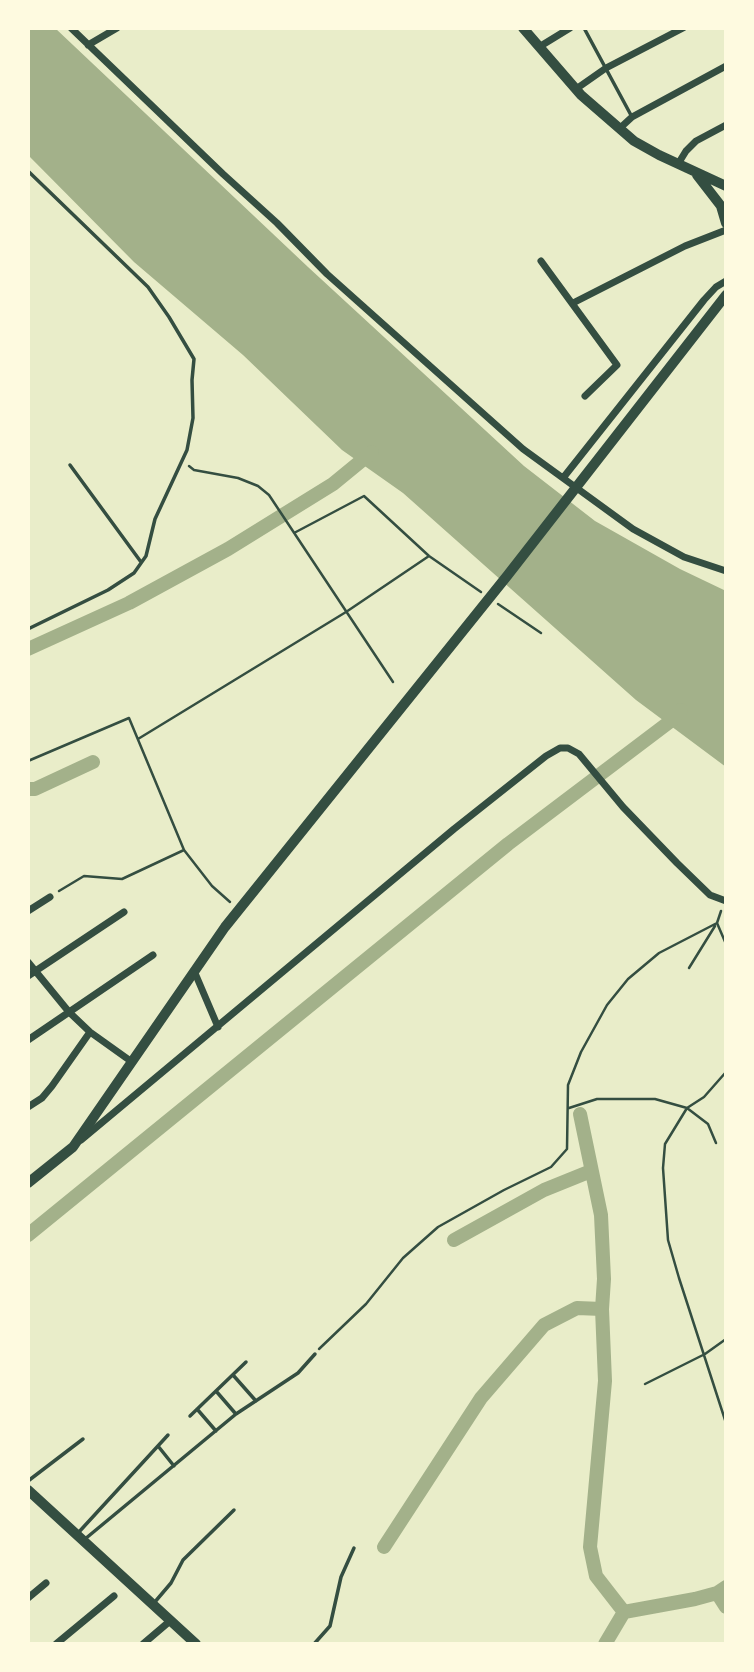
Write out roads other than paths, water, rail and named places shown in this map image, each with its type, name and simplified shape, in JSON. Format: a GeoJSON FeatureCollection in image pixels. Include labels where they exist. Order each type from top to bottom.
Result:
{"type":"FeatureCollection","features":[{"type":"Feature","properties":{"kind":"street"},"geometry":{"type":"LineString","coordinates":[[71,28],[348,293],[523,449],[633,529],[684,557],[726,571]]}},
{"type":"Feature","properties":{"kind":"street"},"geometry":{"type":"LineString","coordinates":[[88,45],[117,28]]}},
{"type":"Feature","properties":{"kind":"street"},"geometry":{"type":"LineString","coordinates":[[523,28],[576,89],[634,141],[726,186]]}},
{"type":"Feature","properties":{"kind":"street"},"geometry":{"type":"LineString","coordinates":[[539,47],[570,28]]}},
{"type":"Feature","properties":{"kind":"street"},"geometry":{"type":"LineString","coordinates":[[576,89],[606,68],[683,28]]}},
{"type":"Feature","properties":{"kind":"street"},"geometry":{"type":"LineString","coordinates":[[619,129],[632,117],[726,66]]}},
{"type":"Feature","properties":{"kind":"street"},"geometry":{"type":"LineString","coordinates":[[678,164],[696,141],[726,125]]}},
{"type":"Feature","properties":{"kind":"street"},"geometry":{"type":"LineString","coordinates":[[695,172],[721,206],[726,223]]}},
{"type":"Feature","properties":{"kind":"street"},"geometry":{"type":"LineString","coordinates":[[573,303],[685,246],[726,230]]}},
{"type":"Feature","properties":{"kind":"street"},"geometry":{"type":"LineString","coordinates":[[541,261],[617,365],[585,396]]}},
{"type":"Feature","properties":{"kind":"street"},"geometry":{"type":"LineString","coordinates":[[563,478],[704,300],[726,281]]}},
{"type":"Feature","properties":{"kind":"street"},"geometry":{"type":"LineString","coordinates":[[73,1147],[239,910],[507,576],[726,295]]}},
{"type":"Feature","properties":{"kind":"street"},"geometry":{"type":"LineString","coordinates":[[28,1183],[314,945],[546,756],[560,748],[568,748],[579,754],[617,799],[710,895],[725,901]]}},
{"type":"Feature","properties":{"kind":"street"},"geometry":{"type":"LineString","coordinates":[[28,911],[50,897]]}},
{"type":"Feature","properties":{"kind":"street"},"geometry":{"type":"LineString","coordinates":[[32,973],[124,912]]}},
{"type":"Feature","properties":{"kind":"street"},"geometry":{"type":"LineString","coordinates":[[28,1040],[153,955]]}},
{"type":"Feature","properties":{"kind":"street"},"geometry":{"type":"LineString","coordinates":[[28,962],[32,973],[69,1012],[90,1032],[132,1062]]}},
{"type":"Feature","properties":{"kind":"street"},"geometry":{"type":"LineString","coordinates":[[195,973],[218,1027]]}},
{"type":"Feature","properties":{"kind":"street"},"geometry":{"type":"LineString","coordinates":[[28,1107],[42,1098],[52,1086],[90,1032]]}},
{"type":"Feature","properties":{"kind":"street"},"geometry":{"type":"LineString","coordinates":[[28,1490],[196,1644]]}},
{"type":"Feature","properties":{"kind":"street"},"geometry":{"type":"LineString","coordinates":[[28,1598],[46,1583]]}},
{"type":"Feature","properties":{"kind":"street"},"geometry":{"type":"LineString","coordinates":[[56,1644],[114,1596]]}},
{"type":"Feature","properties":{"kind":"street"},"geometry":{"type":"LineString","coordinates":[[143,1644],[170,1621]]}},
{"type":"Feature","properties":{"kind":"lane"},"geometry":{"type":"LineString","coordinates":[[584,28],[632,117]]}},
{"type":"Feature","properties":{"kind":"lane"},"geometry":{"type":"LineString","coordinates":[[28,171],[148,287],[194,359],[193,418],[182,461],[155,519],[142,563],[134,573],[108,590],[28,629]]}},
{"type":"Feature","properties":{"kind":"lane"},"geometry":{"type":"LineString","coordinates":[[70,465],[142,563]]}},
{"type":"Feature","properties":{"kind":"lane"},"geometry":{"type":"LineString","coordinates":[[80,1538],[175,1466],[236,1414],[298,1373],[315,1354]]}},
{"type":"Feature","properties":{"kind":"lane"},"geometry":{"type":"LineString","coordinates":[[190,1416],[246,1362]]}},
{"type":"Feature","properties":{"kind":"lane"},"geometry":{"type":"LineString","coordinates":[[233,1375],[256,1401]]}},
{"type":"Feature","properties":{"kind":"lane"},"geometry":{"type":"LineString","coordinates":[[216,1391],[236,1414]]}},
{"type":"Feature","properties":{"kind":"lane"},"geometry":{"type":"LineString","coordinates":[[197,1409],[216,1431]]}},
{"type":"Feature","properties":{"kind":"lane"},"geometry":{"type":"LineString","coordinates":[[80,1538],[168,1435]]}},
{"type":"Feature","properties":{"kind":"lane"},"geometry":{"type":"LineString","coordinates":[[28,1481],[83,1439]]}},
{"type":"Feature","properties":{"kind":"lane"},"geometry":{"type":"LineString","coordinates":[[158,1446],[175,1466]]}},
{"type":"Feature","properties":{"kind":"lane"},"geometry":{"type":"LineString","coordinates":[[153,1605],[171,1583],[183,1560],[234,1510]]}},
{"type":"Feature","properties":{"kind":"lane"},"geometry":{"type":"LineString","coordinates":[[314,1644],[330,1626],[341,1577],[354,1548]]}},
{"type":"Feature","properties":{"kind":"waterway"},"geometry":{"type":"LineString","coordinates":[[28,649],[129,603],[228,549],[333,484],[372,452]]}},
{"type":"Feature","properties":{"kind":"waterway"},"geometry":{"type":"LineString","coordinates":[[28,1235],[508,844],[672,720],[681,710]]}},
{"type":"Feature","properties":{"kind":"waterway"},"geometry":{"type":"LineString","coordinates":[[28,789],[35,789],[93,762]]}},
{"type":"Feature","properties":{"kind":"waterway"},"geometry":{"type":"LineString","coordinates":[[580,1114],[601,1215],[604,1279],[602,1309],[605,1381],[590,1547],[596,1576],[624,1612]]}},
{"type":"Feature","properties":{"kind":"waterway"},"geometry":{"type":"LineString","coordinates":[[454,1240],[544,1190],[591,1171]]}},
{"type":"Feature","properties":{"kind":"waterway"},"geometry":{"type":"LineString","coordinates":[[384,1547],[481,1398],[544,1325],[577,1308],[602,1309]]}},
{"type":"Feature","properties":{"kind":"waterway"},"geometry":{"type":"LineString","coordinates":[[605,1644],[624,1612],[695,1599],[717,1593],[726,1587]]}},
{"type":"Feature","properties":{"kind":"waterway"},"geometry":{"type":"LineString","coordinates":[[717,1593],[726,1607]]}}]}
